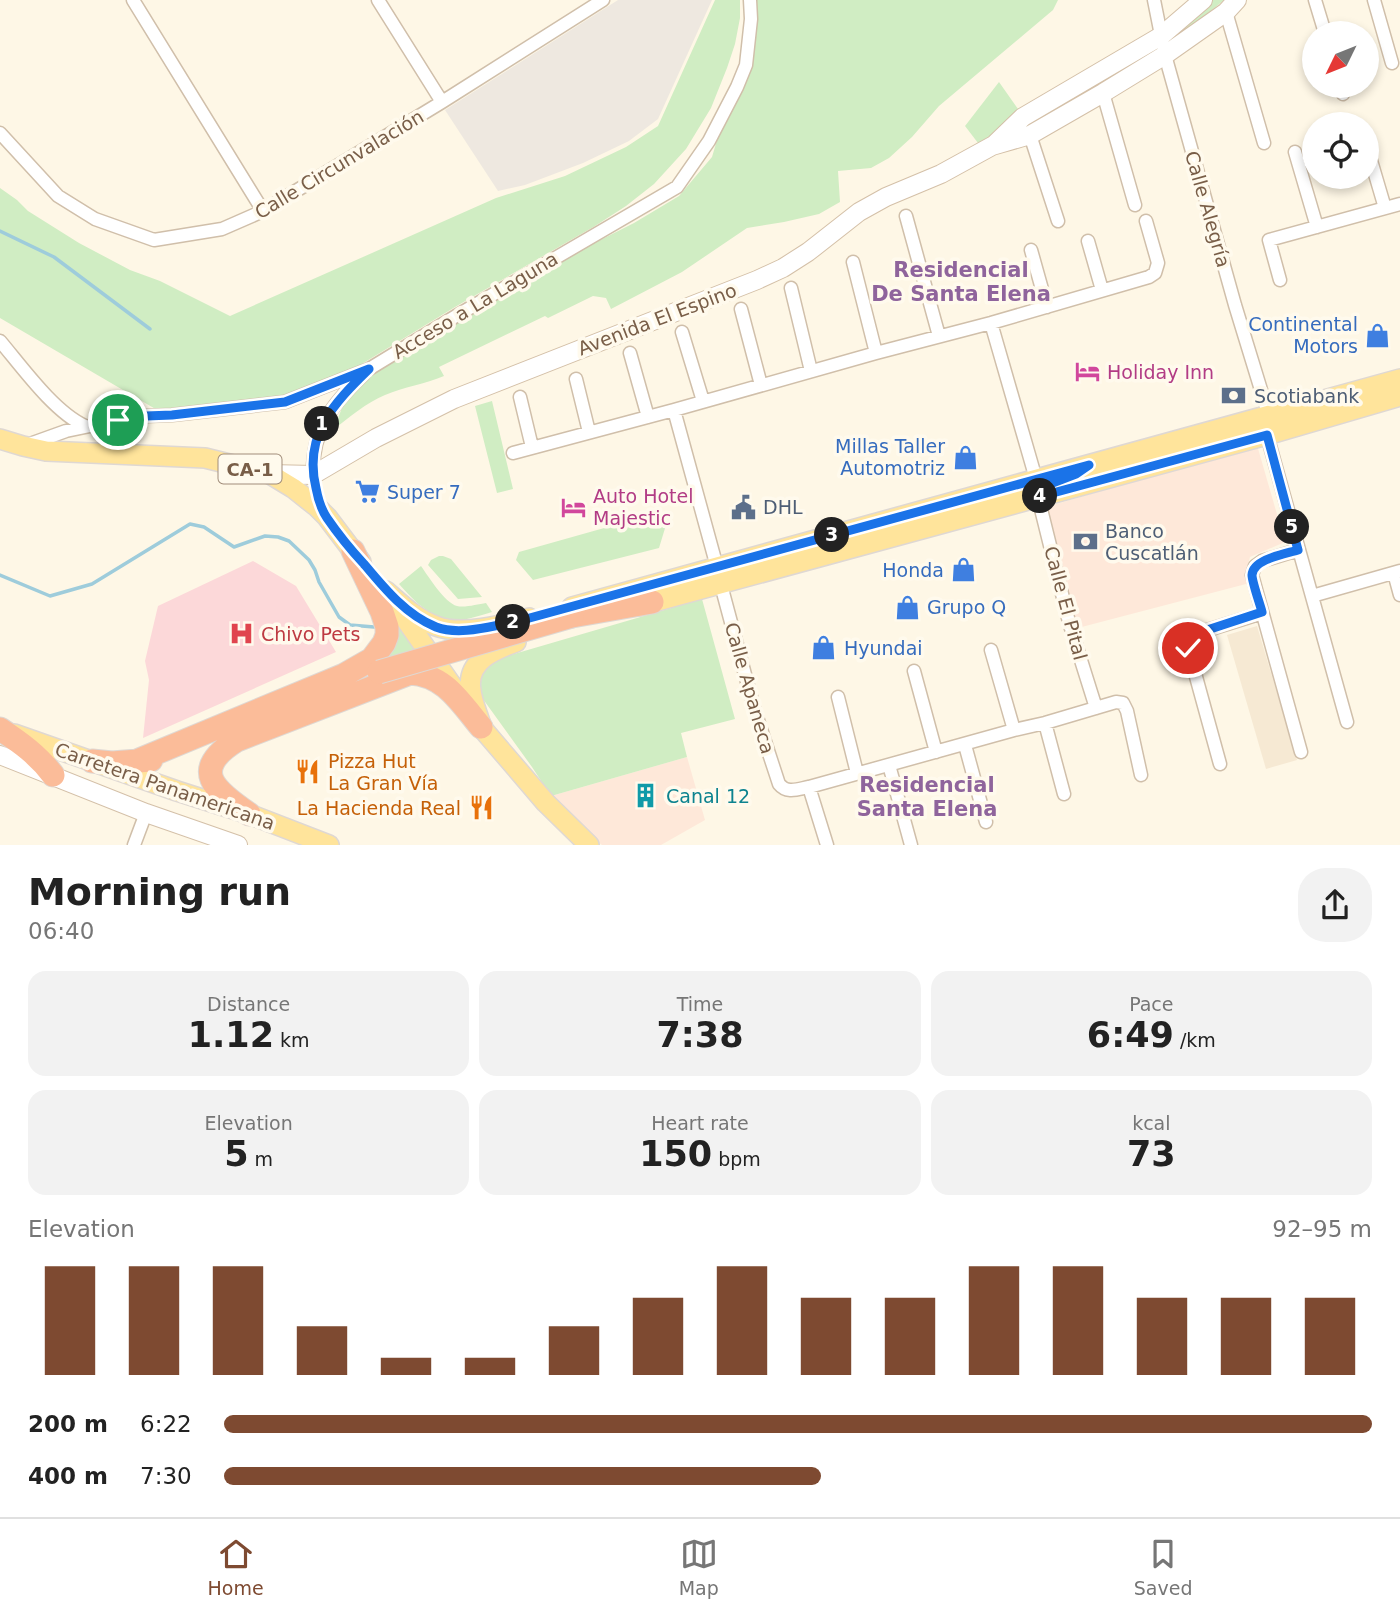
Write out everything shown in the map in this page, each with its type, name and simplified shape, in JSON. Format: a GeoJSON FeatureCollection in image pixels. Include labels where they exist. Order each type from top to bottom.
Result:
{"type":"FeatureCollection","features":[{"type":"Feature","properties":{"kind":"highway"},"geometry":{"type":"LineString","coordinates":[[139,760],[344,675],[372,659],[384,643],[387,627],[353,551]]}},
{"type":"Feature","properties":{"kind":"highway"},"geometry":{"type":"LineString","coordinates":[[92,761],[112,763],[157,760],[379,672],[572,616],[652,603]]}},
{"type":"Feature","properties":{"kind":"highway"},"geometry":{"type":"LineString","coordinates":[[249,814],[223,796],[215,786],[211,767],[219,753],[237,740],[410,673],[428,675],[445,685],[481,727]]}},
{"type":"Feature","properties":{"kind":"highway"},"geometry":{"type":"LineString","coordinates":[[0,729],[42,760],[53,775]]}},
{"type":"Feature","properties":{"kind":"main road","name":"Avenida El Espino"},"geometry":{"type":"LineString","coordinates":[[992,146],[1023,117],[1161,36],[1203,0]]}},
{"type":"Feature","properties":{"kind":"main road","name":"Avenida El Espino"},"geometry":{"type":"LineString","coordinates":[[313,475],[376,438],[454,399],[757,281],[783,268],[859,212],[886,197],[941,174],[992,146],[1030,135],[1103,93],[1165,55],[1231,6]]}},
{"type":"Feature","properties":{"kind":"main road"},"geometry":{"type":"LineString","coordinates":[[1268,425],[1267,430],[1274,421],[1315,409],[1320,401],[1400,379]]}},
{"type":"Feature","properties":{"kind":"main road"},"geometry":{"type":"LineString","coordinates":[[386,591],[410,611],[436,627],[466,630],[515,622],[966,516],[1024,496],[1089,465],[1400,396]]}},
{"type":"Feature","properties":{"kind":"main road"},"geometry":{"type":"LineString","coordinates":[[481,727],[470,681],[482,658],[494,650],[652,603],[719,576],[1037,488],[1216,449],[1268,425]]}},
{"type":"Feature","properties":{"kind":"main road","name":"CA-1"},"geometry":{"type":"LineString","coordinates":[[0,439],[46,450],[198,457],[270,474],[301,493],[327,517],[386,591],[481,727],[559,817],[589,845]]}},
{"type":"Feature","properties":{"kind":"main road"},"geometry":{"type":"LineString","coordinates":[[270,474],[313,475],[321,507],[327,517]]}},
{"type":"Feature","properties":{"kind":"main road","name":"Carretera Panamericana"},"geometry":{"type":"LineString","coordinates":[[0,729],[249,814],[329,845]]}},
{"type":"Feature","properties":{"kind":"main road","name":"Carretera Panamericana"},"geometry":{"type":"LineString","coordinates":[[0,755],[146,813],[237,845]]}},
{"type":"Feature","properties":{"kind":"main road"},"geometry":{"type":"LineString","coordinates":[[559,817],[580,845]]}},
{"type":"Feature","properties":{"kind":"street"},"geometry":{"type":"LineString","coordinates":[[133,0],[263,211]]}},
{"type":"Feature","properties":{"kind":"street"},"geometry":{"type":"LineString","coordinates":[[378,0],[442,103]]}},
{"type":"Feature","properties":{"kind":"street","name":"Calle Circunvalación"},"geometry":{"type":"LineString","coordinates":[[0,133],[58,196],[95,219],[154,240],[222,229],[263,211],[442,103],[603,0]]}},
{"type":"Feature","properties":{"kind":"street","name":"Acceso a La Laguna"},"geometry":{"type":"LineString","coordinates":[[23,446],[85,426],[146,416],[285,402],[369,369],[677,187],[709,141],[746,65],[751,19],[750,0]]}},
{"type":"Feature","properties":{"kind":"street","name":"Calle Alegría"},"geometry":{"type":"LineString","coordinates":[[1154,0],[1165,55],[1347,722]]}},
{"type":"Feature","properties":{"kind":"street"},"geometry":{"type":"LineString","coordinates":[[1315,0],[1321,21]]}},
{"type":"Feature","properties":{"kind":"street"},"geometry":{"type":"LineString","coordinates":[[1374,0],[1392,63]]}},
{"type":"Feature","properties":{"kind":"street"},"geometry":{"type":"LineString","coordinates":[[1231,6],[1264,143]]}},
{"type":"Feature","properties":{"kind":"street"},"geometry":{"type":"LineString","coordinates":[[1103,93],[1135,205]]}},
{"type":"Feature","properties":{"kind":"street"},"geometry":{"type":"LineString","coordinates":[[1030,135],[1058,221]]}},
{"type":"Feature","properties":{"kind":"street"},"geometry":{"type":"LineString","coordinates":[[1295,152],[1317,227]]}},
{"type":"Feature","properties":{"kind":"street"},"geometry":{"type":"LineString","coordinates":[[1379,188],[1385,208]]}},
{"type":"Feature","properties":{"kind":"street"},"geometry":{"type":"LineString","coordinates":[[1280,280],[1269,240],[1400,205]]}},
{"type":"Feature","properties":{"kind":"street"},"geometry":{"type":"LineString","coordinates":[[906,216],[939,335]]}},
{"type":"Feature","properties":{"kind":"street"},"geometry":{"type":"LineString","coordinates":[[513,453],[876,352],[991,323],[1149,277],[1156,273],[1158,263],[1146,221]]}},
{"type":"Feature","properties":{"kind":"street"},"geometry":{"type":"LineString","coordinates":[[1088,241],[1102,290]]}},
{"type":"Feature","properties":{"kind":"street"},"geometry":{"type":"LineString","coordinates":[[1031,250],[1047,307]]}},
{"type":"Feature","properties":{"kind":"street"},"geometry":{"type":"LineString","coordinates":[[853,262],[876,352]]}},
{"type":"Feature","properties":{"kind":"street"},"geometry":{"type":"LineString","coordinates":[[791,288],[811,371]]}},
{"type":"Feature","properties":{"kind":"street"},"geometry":{"type":"LineString","coordinates":[[741,309],[761,385]]}},
{"type":"Feature","properties":{"kind":"street","name":"Calle El Pital"},"geometry":{"type":"LineString","coordinates":[[991,323],[1037,488],[1069,622],[1096,708]]}},
{"type":"Feature","properties":{"kind":"street"},"geometry":{"type":"LineString","coordinates":[[682,332],[703,401]]}},
{"type":"Feature","properties":{"kind":"street"},"geometry":{"type":"LineString","coordinates":[[0,341],[50,398],[74,421],[85,426]]}},
{"type":"Feature","properties":{"kind":"street"},"geometry":{"type":"LineString","coordinates":[[630,353],[648,417]]}},
{"type":"Feature","properties":{"kind":"street"},"geometry":{"type":"LineString","coordinates":[[313,475],[312,458],[316,441],[330,410],[369,369]]}},
{"type":"Feature","properties":{"kind":"street"},"geometry":{"type":"LineString","coordinates":[[576,379],[589,432]]}},
{"type":"Feature","properties":{"kind":"street"},"geometry":{"type":"LineString","coordinates":[[520,397],[532,447]]}},
{"type":"Feature","properties":{"kind":"street","name":"Calle Apaneca"},"geometry":{"type":"LineString","coordinates":[[674,410],[754,708],[779,784],[790,791],[809,787]]}},
{"type":"Feature","properties":{"kind":"street"},"geometry":{"type":"LineString","coordinates":[[1298,550],[1262,561],[1255,566],[1252,575],[1301,752]]}},
{"type":"Feature","properties":{"kind":"street"},"geometry":{"type":"LineString","coordinates":[[1312,596],[1397,572],[1400,595]]}},
{"type":"Feature","properties":{"kind":"street"},"geometry":{"type":"LineString","coordinates":[[1220,764],[1188,644],[1191,636],[1195,634],[1262,612]]}},
{"type":"Feature","properties":{"kind":"street"},"geometry":{"type":"LineString","coordinates":[[991,650],[1014,730]]}},
{"type":"Feature","properties":{"kind":"street"},"geometry":{"type":"LineString","coordinates":[[914,671],[936,752]]}},
{"type":"Feature","properties":{"kind":"street"},"geometry":{"type":"LineString","coordinates":[[838,697],[858,773]]}},
{"type":"Feature","properties":{"kind":"street"},"geometry":{"type":"LineString","coordinates":[[827,845],[809,787],[1115,702],[1123,703],[1127,711],[1141,775]]}},
{"type":"Feature","properties":{"kind":"street"},"geometry":{"type":"LineString","coordinates":[[1045,723],[1064,794]]}},
{"type":"Feature","properties":{"kind":"street"},"geometry":{"type":"LineString","coordinates":[[965,745],[986,822]]}},
{"type":"Feature","properties":{"kind":"street"},"geometry":{"type":"LineString","coordinates":[[889,765],[911,845]]}},
{"type":"Feature","properties":{"kind":"street"},"geometry":{"type":"LineString","coordinates":[[134,845],[146,813]]}},
{"type":"Feature","properties":{"kind":"shaded area"},"geometry":{"type":"Polygon","coordinates":[[[618,0],[712,0],[658,119],[629,141],[583,163],[525,185],[498,191],[445,110],[618,0]]]}},
{"type":"Feature","properties":{"kind":"shaded area"},"geometry":{"type":"Polygon","coordinates":[[[1257,445],[1285,542],[1250,557],[1246,584],[1074,629],[1043,508],[1257,445]]]}},
{"type":"Feature","properties":{"kind":"shaded area"},"geometry":{"type":"Polygon","coordinates":[[[253,561],[296,586],[336,652],[143,738],[149,680],[145,661],[158,606],[253,561]]]}},
{"type":"Feature","properties":{"kind":"shaded area"},"geometry":{"type":"Polygon","coordinates":[[[1257,626],[1297,760],[1266,769],[1227,635],[1257,626]]]}},
{"type":"Feature","properties":{"kind":"shaded area","name":"Canal 12"},"geometry":{"type":"Polygon","coordinates":[[[687,757],[705,820],[661,845],[602,845],[575,823],[551,796],[687,757]]]}},
{"type":"Feature","properties":{"kind":"green space"},"geometry":{"type":"Polygon","coordinates":[[[715,0],[740,0],[735,44],[711,108],[686,149],[654,184],[595,226],[347,373],[291,395],[164,414],[0,318],[0,188],[28,211],[79,243],[130,270],[160,281],[230,316],[496,198],[565,176],[626,147],[658,126],[715,0]]]}},
{"type":"Feature","properties":{"kind":"green space"},"geometry":{"type":"Polygon","coordinates":[[[755,0],[1058,0],[1053,10],[939,106],[889,158],[871,168],[838,171],[840,202],[819,214],[747,228],[682,272],[611,309],[606,298],[593,296],[548,318],[545,316],[439,367],[444,376],[378,398],[334,429],[343,405],[371,376],[541,270],[634,223],[679,196],[712,157],[725,113],[752,59],[755,0]]]}},
{"type":"Feature","properties":{"kind":"green space"},"geometry":{"type":"Polygon","coordinates":[[[1211,0],[1224,0],[1181,36],[1179,32],[1211,0]]]}},
{"type":"Feature","properties":{"kind":"green space"},"geometry":{"type":"Polygon","coordinates":[[[999,82],[1023,116],[978,143],[965,126],[999,82]]]}},
{"type":"Feature","properties":{"kind":"green space"},"geometry":{"type":"Polygon","coordinates":[[[492,401],[513,489],[497,493],[475,406],[492,401]]]}},
{"type":"Feature","properties":{"kind":"green space"},"geometry":{"type":"Polygon","coordinates":[[[661,512],[666,525],[659,548],[533,580],[516,560],[519,552],[661,512]]]}},
{"type":"Feature","properties":{"kind":"green space"},"geometry":{"type":"Polygon","coordinates":[[[439,556],[451,559],[482,597],[458,599],[428,565],[439,556]]]}},
{"type":"Feature","properties":{"kind":"green space"},"geometry":{"type":"Polygon","coordinates":[[[421,566],[437,589],[452,604],[464,607],[486,603],[492,612],[459,620],[445,619],[430,612],[399,584],[421,566]]]}},
{"type":"Feature","properties":{"kind":"green space"},"geometry":{"type":"Polygon","coordinates":[[[702,599],[735,719],[681,733],[687,757],[551,796],[475,688],[479,674],[490,661],[702,599]]]}},
{"type":"Feature","properties":{"kind":"green space"},"geometry":{"type":"Polygon","coordinates":[[[394,620],[419,652],[365,671],[394,620]]]}},
{"type":"Feature","properties":{"kind":"waterway"},"geometry":{"type":"LineString","coordinates":[[0,231],[54,257],[150,329]]}},
{"type":"Feature","properties":{"kind":"waterway"},"geometry":{"type":"LineString","coordinates":[[0,575],[50,596],[92,584],[190,524],[204,527],[234,547],[265,536],[289,541],[309,560],[339,617],[350,625],[374,627]]}},
{"type":"Feature","properties":{"kind":"place","name":"Continental Motors"},"geometry":{"type":"Point","coordinates":[1378,335]}},
{"type":"Feature","properties":{"kind":"place","name":"Holiday Inn"},"geometry":{"type":"Point","coordinates":[1087,372]}},
{"type":"Feature","properties":{"kind":"place","name":"Scotiabank"},"geometry":{"type":"Point","coordinates":[1234,396]}},
{"type":"Feature","properties":{"kind":"place","name":"Millas Taller Automotriz"},"geometry":{"type":"Point","coordinates":[965,457]}},
{"type":"Feature","properties":{"kind":"place","name":"Super 7"},"geometry":{"type":"Point","coordinates":[367,492]}},
{"type":"Feature","properties":{"kind":"place","name":"Auto Hotel Majestic"},"geometry":{"type":"Point","coordinates":[573,507]}},
{"type":"Feature","properties":{"kind":"place","name":"DHL"},"geometry":{"type":"Point","coordinates":[743,507]}},
{"type":"Feature","properties":{"kind":"place","name":"Banco Cuscatlán"},"geometry":{"type":"Point","coordinates":[1085,542]}},
{"type":"Feature","properties":{"kind":"place","name":"Honda"},"geometry":{"type":"Point","coordinates":[964,570]}},
{"type":"Feature","properties":{"kind":"place","name":"Grupo Q"},"geometry":{"type":"Point","coordinates":[907,607]}},
{"type":"Feature","properties":{"kind":"place","name":"Chivo Pets"},"geometry":{"type":"Point","coordinates":[241,634]}},
{"type":"Feature","properties":{"kind":"place","name":"Hyundai"},"geometry":{"type":"Point","coordinates":[824,648]}},
{"type":"Feature","properties":{"kind":"place","name":"Pizza Hut La Gran Vía"},"geometry":{"type":"Point","coordinates":[308,772]}},
{"type":"Feature","properties":{"kind":"place","name":"Canal 12"},"geometry":{"type":"Point","coordinates":[646,796]}},
{"type":"Feature","properties":{"kind":"place","name":"La Hacienda Real"},"geometry":{"type":"Point","coordinates":[481,808]}},
{"type":"Feature","properties":{"kind":"district","name":"Residencial De Santa Elena"},"geometry":{"type":"Point","coordinates":[961,282]}},
{"type":"Feature","properties":{"kind":"district","name":"Residencial Santa Elena"},"geometry":{"type":"Point","coordinates":[927,797]}},
{"type":"Feature","properties":{"kind":"route"},"geometry":{"type":"LineString","coordinates":[[118,420],[285,402],[369,369],[330,410],[316,441],[312,458],[313,475],[321,507],[386,591],[410,611],[436,627],[466,630],[515,622],[1089,465],[1076,474],[1042,487],[1038,497],[1267,435],[1298,550],[1262,561],[1255,566],[1252,575],[1262,612],[1195,634],[1191,636],[1188,648]]}}]}
